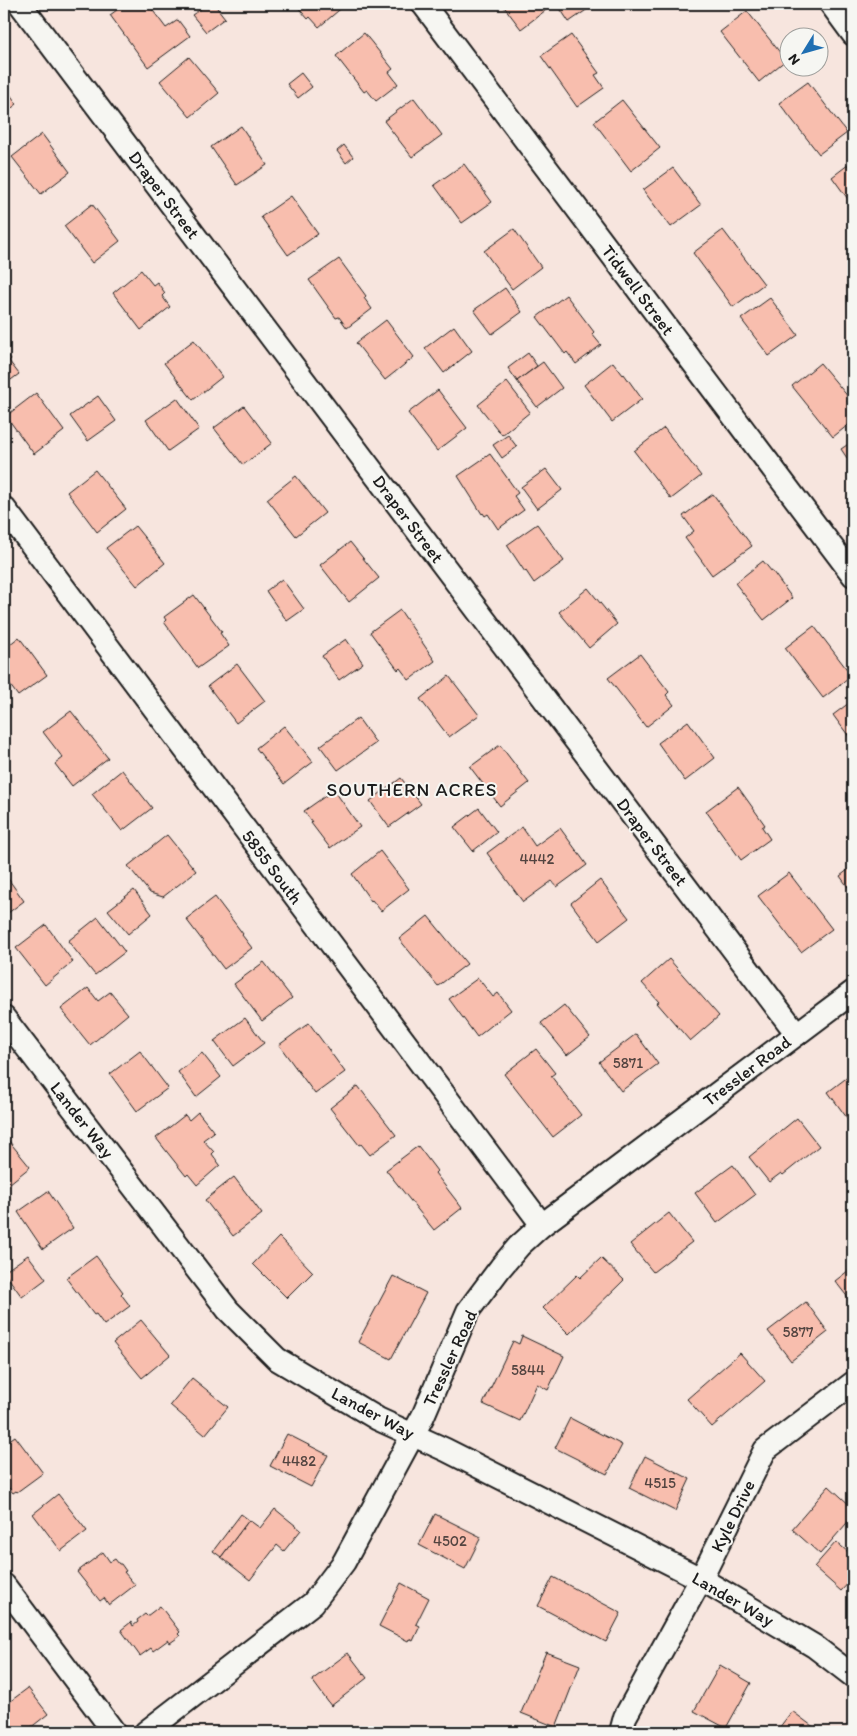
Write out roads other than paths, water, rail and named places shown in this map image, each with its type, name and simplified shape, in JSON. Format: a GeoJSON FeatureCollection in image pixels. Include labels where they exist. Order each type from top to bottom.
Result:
{"type":"FeatureCollection","features":[{"type":"Feature","properties":{"kind":"street","name":"Draper Street"},"geometry":{"type":"LineString","coordinates":[[20,4],[797,1034]]}},
{"type":"Feature","properties":{"kind":"street","name":"Tidwell Street"},"geometry":{"type":"LineString","coordinates":[[423,4],[853,575]]}},
{"type":"Feature","properties":{"kind":"street"},"geometry":{"type":"LineString","coordinates":[[830,4],[853,34]]}},
{"type":"Feature","properties":{"kind":"street","name":"5855 South"},"geometry":{"type":"LineString","coordinates":[[4,508],[542,1225]]}},
{"type":"Feature","properties":{"kind":"street","name":"Tressler Road"},"geometry":{"type":"LineString","coordinates":[[146,1732],[314,1603],[344,1562],[423,1416],[468,1312],[501,1266],[519,1246],[542,1225],[853,992]]}},
{"type":"Feature","properties":{"kind":"street","name":"Lander Way"},"geometry":{"type":"LineString","coordinates":[[4,1018],[228,1310],[277,1360],[378,1419],[463,1459],[702,1579],[814,1646],[853,1676]]}},
{"type":"Feature","properties":{"kind":"street","name":"Kyle Drive"},"geometry":{"type":"LineString","coordinates":[[621,1732],[625,1717],[702,1579],[765,1450],[853,1384]]}},
{"type":"Feature","properties":{"kind":"street"},"geometry":{"type":"LineString","coordinates":[[4,1585],[114,1732]]}},
{"type":"Feature","properties":{"kind":"district","name":"SOUTHERN ACRES"},"geometry":{"type":"Point","coordinates":[412,789]}}]}
